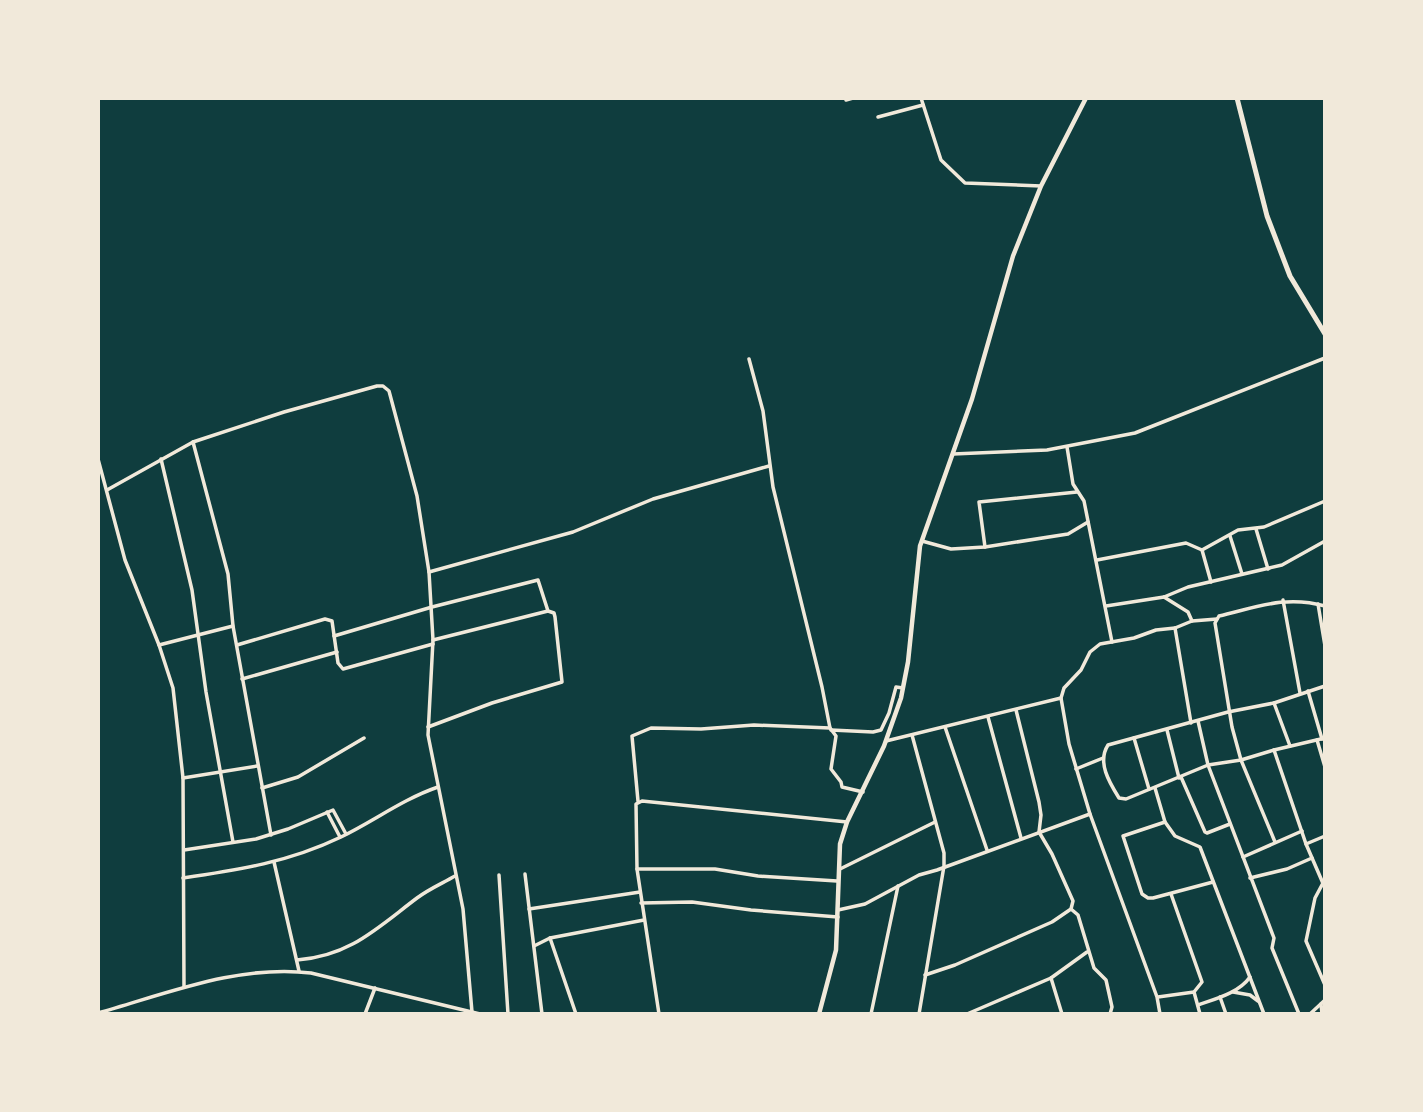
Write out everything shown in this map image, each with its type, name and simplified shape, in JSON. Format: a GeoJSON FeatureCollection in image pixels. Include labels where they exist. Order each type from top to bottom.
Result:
{"type":"FeatureCollection","features":[{"type":"Feature","properties":{"kind":"main road"},"geometry":{"type":"LineString","coordinates":[[1237,98],[1271,228],[1290,276],[1325,334]]}},
{"type":"Feature","properties":{"kind":"street"},"geometry":{"type":"LineString","coordinates":[[846,100],[853,98]]}},
{"type":"Feature","properties":{"kind":"street"},"geometry":{"type":"LineString","coordinates":[[921,98],[941,160],[965,183],[1041,186]]}},
{"type":"Feature","properties":{"kind":"street"},"geometry":{"type":"LineString","coordinates":[[819,1014],[836,950],[840,844],[847,822],[886,741],[903,688],[922,541],[972,399],[1013,256],[1041,186],[1086,98]]}},
{"type":"Feature","properties":{"kind":"street"},"geometry":{"type":"LineString","coordinates":[[878,117],[923,105]]}},
{"type":"Feature","properties":{"kind":"street"},"geometry":{"type":"LineString","coordinates":[[954,454],[1048,450],[1152,428],[1325,358]]}},
{"type":"Feature","properties":{"kind":"street"},"geometry":{"type":"LineString","coordinates":[[749,359],[763,411],[769,466],[830,729],[836,736],[831,769],[839,778],[842,787],[863,792]]}},
{"type":"Feature","properties":{"kind":"street"},"geometry":{"type":"LineString","coordinates":[[107,490],[192,442],[284,412],[383,386],[389,391],[417,496],[429,572],[433,642],[428,727],[463,909],[472,1012]]}},
{"type":"Feature","properties":{"kind":"street"},"geometry":{"type":"LineString","coordinates":[[192,442],[228,573],[236,646],[271,835]]}},
{"type":"Feature","properties":{"kind":"street"},"geometry":{"type":"LineString","coordinates":[[1068,447],[1073,484],[1083,499],[1097,560],[1112,642]]}},
{"type":"Feature","properties":{"kind":"street"},"geometry":{"type":"LineString","coordinates":[[98,458],[125,560],[173,688],[183,778],[184,987]]}},
{"type":"Feature","properties":{"kind":"street"},"geometry":{"type":"LineString","coordinates":[[161,459],[200,635],[233,842]]}},
{"type":"Feature","properties":{"kind":"street"},"geometry":{"type":"LineString","coordinates":[[429,572],[573,532],[653,499],[769,466]]}},
{"type":"Feature","properties":{"kind":"street"},"geometry":{"type":"LineString","coordinates":[[985,547],[979,502],[1077,492]]}},
{"type":"Feature","properties":{"kind":"street"},"geometry":{"type":"LineString","coordinates":[[1202,550],[1243,529],[1256,529],[1325,501]]}},
{"type":"Feature","properties":{"kind":"street"},"geometry":{"type":"LineString","coordinates":[[922,541],[951,549],[985,547],[1069,534],[1088,522]]}},
{"type":"Feature","properties":{"kind":"street"},"geometry":{"type":"LineString","coordinates":[[1256,529],[1268,569]]}},
{"type":"Feature","properties":{"kind":"street"},"geometry":{"type":"LineString","coordinates":[[1230,536],[1242,574]]}},
{"type":"Feature","properties":{"kind":"street"},"geometry":{"type":"LineString","coordinates":[[1106,606],[1164,597],[1188,587],[1282,565],[1325,541]]}},
{"type":"Feature","properties":{"kind":"street"},"geometry":{"type":"LineString","coordinates":[[1097,560],[1186,543],[1202,550]]}},
{"type":"Feature","properties":{"kind":"street"},"geometry":{"type":"LineString","coordinates":[[1202,550],[1211,582]]}},
{"type":"Feature","properties":{"kind":"street"},"geometry":{"type":"LineString","coordinates":[[334,636],[536,579],[539,581],[548,611]]}},
{"type":"Feature","properties":{"kind":"street"},"geometry":{"type":"LineString","coordinates":[[1164,597],[1188,612],[1192,621]]}},
{"type":"Feature","properties":{"kind":"street"},"geometry":{"type":"LineString","coordinates":[[1283,600],[1300,693]]}},
{"type":"Feature","properties":{"kind":"street"},"geometry":{"type":"LineString","coordinates":[[1160,1014],[1157,997],[1076,769],[1061,698],[1064,688],[1100,644],[1175,628],[1192,621],[1217,619],[1283,600],[1325,606]]}},
{"type":"Feature","properties":{"kind":"street"},"geometry":{"type":"LineString","coordinates":[[1318,604],[1325,646]]}},
{"type":"Feature","properties":{"kind":"street"},"geometry":{"type":"LineString","coordinates":[[236,646],[325,619],[332,621],[340,667],[346,669],[548,611],[554,613],[562,682],[556,686],[492,703],[428,727]]}},
{"type":"Feature","properties":{"kind":"street"},"geometry":{"type":"LineString","coordinates":[[1217,619],[1217,639],[1223,664],[1228,712],[1241,760],[1275,842]]}},
{"type":"Feature","properties":{"kind":"street"},"geometry":{"type":"LineString","coordinates":[[159,645],[233,626]]}},
{"type":"Feature","properties":{"kind":"street"},"geometry":{"type":"LineString","coordinates":[[1175,628],[1191,723]]}},
{"type":"Feature","properties":{"kind":"street"},"geometry":{"type":"LineString","coordinates":[[242,679],[337,652]]}},
{"type":"Feature","properties":{"kind":"street"},"geometry":{"type":"LineString","coordinates":[[1321,739],[1241,760],[1208,765],[1126,799],[1119,798],[1109,783],[1103,758],[1103,752],[1108,745],[1228,712],[1274,703],[1325,686]]}},
{"type":"Feature","properties":{"kind":"street"},"geometry":{"type":"LineString","coordinates":[[659,1014],[637,869],[635,806],[638,801],[632,736],[650,728],[701,729],[754,725],[873,732],[881,730],[889,713],[895,687],[903,688]]}},
{"type":"Feature","properties":{"kind":"street"},"geometry":{"type":"LineString","coordinates":[[1308,691],[1321,739],[1325,767]]}},
{"type":"Feature","properties":{"kind":"street"},"geometry":{"type":"LineString","coordinates":[[886,741],[1061,698]]}},
{"type":"Feature","properties":{"kind":"street"},"geometry":{"type":"LineString","coordinates":[[1274,703],[1290,746]]}},
{"type":"Feature","properties":{"kind":"street"},"geometry":{"type":"LineString","coordinates":[[925,975],[955,965],[1052,922],[1071,909],[1073,901],[1039,832],[1039,802],[1016,710]]}},
{"type":"Feature","properties":{"kind":"street"},"geometry":{"type":"LineString","coordinates":[[988,717],[1021,838]]}},
{"type":"Feature","properties":{"kind":"street"},"geometry":{"type":"LineString","coordinates":[[1198,721],[1208,765],[1274,938],[1272,948],[1299,1014]]}},
{"type":"Feature","properties":{"kind":"street"},"geometry":{"type":"LineString","coordinates":[[946,727],[987,850]]}},
{"type":"Feature","properties":{"kind":"street"},"geometry":{"type":"LineString","coordinates":[[1167,730],[1180,777],[1205,832],[1230,824]]}},
{"type":"Feature","properties":{"kind":"street"},"geometry":{"type":"LineString","coordinates":[[912,735],[944,853],[919,1014]]}},
{"type":"Feature","properties":{"kind":"street"},"geometry":{"type":"LineString","coordinates":[[262,788],[298,777],[364,738]]}},
{"type":"Feature","properties":{"kind":"street"},"geometry":{"type":"LineString","coordinates":[[1134,738],[1165,822],[1178,839],[1200,847],[1264,1014]]}},
{"type":"Feature","properties":{"kind":"street"},"geometry":{"type":"LineString","coordinates":[[1274,750],[1306,844],[1324,884],[1315,898],[1306,941],[1325,985]]}},
{"type":"Feature","properties":{"kind":"street"},"geometry":{"type":"LineString","coordinates":[[1076,769],[1103,758]]}},
{"type":"Feature","properties":{"kind":"street"},"geometry":{"type":"LineString","coordinates":[[183,778],[257,765]]}},
{"type":"Feature","properties":{"kind":"street"},"geometry":{"type":"LineString","coordinates":[[183,878],[249,869],[274,862],[340,837],[408,799],[438,787]]}},
{"type":"Feature","properties":{"kind":"street"},"geometry":{"type":"LineString","coordinates":[[638,801],[847,822]]}},
{"type":"Feature","properties":{"kind":"street"},"geometry":{"type":"LineString","coordinates":[[184,850],[271,835],[334,811],[346,834]]}},
{"type":"Feature","properties":{"kind":"street"},"geometry":{"type":"LineString","coordinates":[[327,812],[340,837]]}},
{"type":"Feature","properties":{"kind":"street"},"geometry":{"type":"LineString","coordinates":[[838,910],[865,904],[919,874],[1090,814]]}},
{"type":"Feature","properties":{"kind":"street"},"geometry":{"type":"LineString","coordinates":[[837,870],[935,822]]}},
{"type":"Feature","properties":{"kind":"street"},"geometry":{"type":"LineString","coordinates":[[1165,822],[1123,836],[1142,894],[1148,898],[1213,882]]}},
{"type":"Feature","properties":{"kind":"street"},"geometry":{"type":"LineString","coordinates":[[1242,857],[1302,831]]}},
{"type":"Feature","properties":{"kind":"street"},"geometry":{"type":"LineString","coordinates":[[1306,844],[1325,836]]}},
{"type":"Feature","properties":{"kind":"street"},"geometry":{"type":"LineString","coordinates":[[1250,878],[1287,869],[1312,858]]}},
{"type":"Feature","properties":{"kind":"street"},"geometry":{"type":"LineString","coordinates":[[274,862],[299,971]]}},
{"type":"Feature","properties":{"kind":"street"},"geometry":{"type":"LineString","coordinates":[[637,869],[715,869],[758,876],[838,881]]}},
{"type":"Feature","properties":{"kind":"street"},"geometry":{"type":"LineString","coordinates":[[525,874],[542,1014]]}},
{"type":"Feature","properties":{"kind":"street"},"geometry":{"type":"LineString","coordinates":[[297,960],[345,949],[366,937],[416,899],[456,876]]}},
{"type":"Feature","properties":{"kind":"street"},"geometry":{"type":"LineString","coordinates":[[499,876],[508,1014]]}},
{"type":"Feature","properties":{"kind":"street"},"geometry":{"type":"LineString","coordinates":[[871,1014],[898,886]]}},
{"type":"Feature","properties":{"kind":"street"},"geometry":{"type":"LineString","coordinates":[[529,909],[640,892]]}},
{"type":"Feature","properties":{"kind":"street"},"geometry":{"type":"LineString","coordinates":[[1157,997],[1194,992],[1202,982],[1171,894]]}},
{"type":"Feature","properties":{"kind":"street"},"geometry":{"type":"LineString","coordinates":[[641,903],[692,902],[838,917]]}},
{"type":"Feature","properties":{"kind":"street"},"geometry":{"type":"LineString","coordinates":[[1071,909],[1078,915],[1087,953],[1094,968],[1107,980],[1112,1007],[1110,1014]]}},
{"type":"Feature","properties":{"kind":"street"},"geometry":{"type":"LineString","coordinates":[[534,946],[550,938],[644,920]]}},
{"type":"Feature","properties":{"kind":"street"},"geometry":{"type":"LineString","coordinates":[[550,938],[576,1014]]}},
{"type":"Feature","properties":{"kind":"street"},"geometry":{"type":"LineString","coordinates":[[967,1014],[1051,978],[1087,953]]}},
{"type":"Feature","properties":{"kind":"street"},"geometry":{"type":"LineString","coordinates":[[98,1013],[184,987],[255,972],[299,971],[480,1014]]}},
{"type":"Feature","properties":{"kind":"street"},"geometry":{"type":"LineString","coordinates":[[1198,1005],[1231,992],[1246,983],[1250,977]]}},
{"type":"Feature","properties":{"kind":"street"},"geometry":{"type":"LineString","coordinates":[[1051,978],[1062,1014]]}},
{"type":"Feature","properties":{"kind":"street"},"geometry":{"type":"LineString","coordinates":[[365,1014],[375,988]]}},
{"type":"Feature","properties":{"kind":"street"},"geometry":{"type":"LineString","coordinates":[[1194,992],[1200,1014]]}},
{"type":"Feature","properties":{"kind":"street"},"geometry":{"type":"LineString","coordinates":[[1231,992],[1240,992],[1259,1002]]}},
{"type":"Feature","properties":{"kind":"street"},"geometry":{"type":"LineString","coordinates":[[1220,997],[1226,1014]]}},
{"type":"Feature","properties":{"kind":"street"},"geometry":{"type":"LineString","coordinates":[[1310,1014],[1325,1000]]}},
{"type":"Feature","properties":{"kind":"street"},"geometry":{"type":"LineString","coordinates":[[1321,1004],[1322,1014]]}}]}
